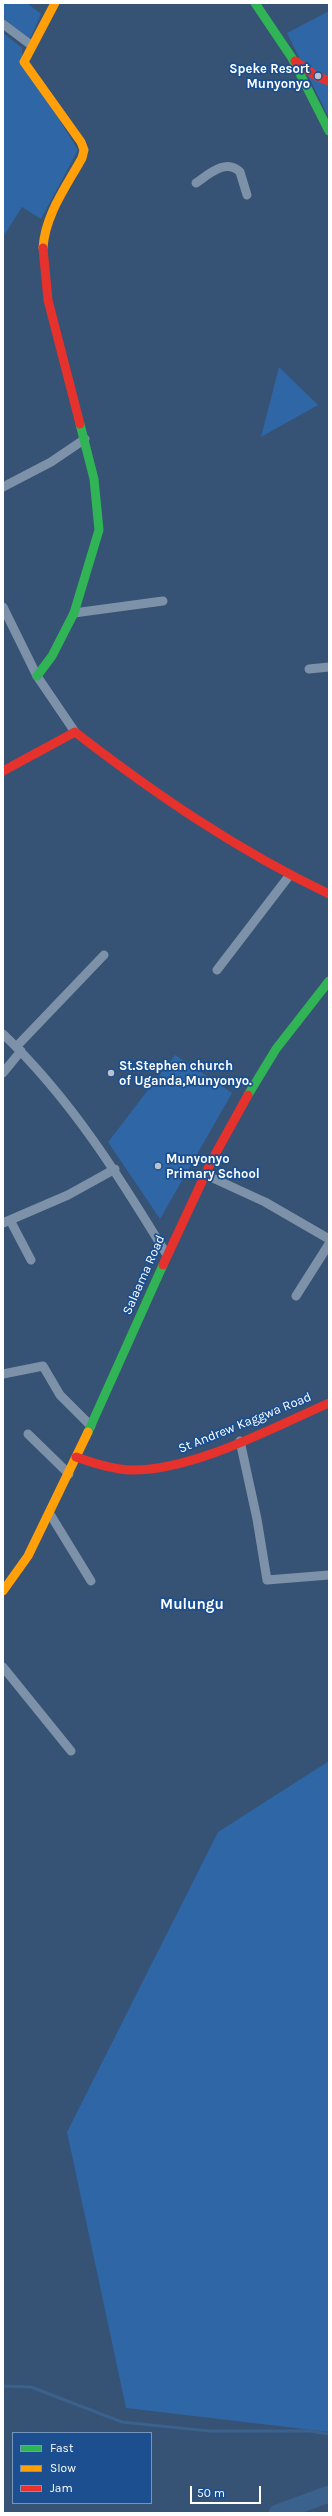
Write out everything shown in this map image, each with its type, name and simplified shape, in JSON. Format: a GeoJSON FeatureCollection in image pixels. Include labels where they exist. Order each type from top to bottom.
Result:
{"type":"FeatureCollection","features":[{"type":"Feature","properties":{"kind":"street"},"geometry":{"type":"LineString","coordinates":[[37,676],[52,656],[74,612],[99,530],[94,479],[48,300],[43,254],[44,236],[52,211],[82,158],[84,150],[81,142],[24,62],[31,45],[55,3]]}},
{"type":"Feature","properties":{"kind":"street"},"geometry":{"type":"LineString","coordinates":[[255,3],[292,58],[329,131]]}},
{"type":"Feature","properties":{"kind":"street"},"geometry":{"type":"LineString","coordinates":[[3,24],[31,45]]}},
{"type":"Feature","properties":{"kind":"street"},"geometry":{"type":"LineString","coordinates":[[292,58],[316,76],[329,81]]}},
{"type":"Feature","properties":{"kind":"street"},"geometry":{"type":"LineString","coordinates":[[196,182],[221,167],[228,166],[240,172],[247,195]]}},
{"type":"Feature","properties":{"kind":"street"},"geometry":{"type":"LineString","coordinates":[[3,488],[51,462],[85,440]]}},
{"type":"Feature","properties":{"kind":"street"},"geometry":{"type":"LineString","coordinates":[[74,612],[163,601]]}},
{"type":"Feature","properties":{"kind":"street"},"geometry":{"type":"LineString","coordinates":[[3,607],[37,676],[75,732],[152,792],[256,858],[289,876],[329,894]]}},
{"type":"Feature","properties":{"kind":"street"},"geometry":{"type":"LineString","coordinates":[[309,669],[329,667]]}},
{"type":"Feature","properties":{"kind":"street"},"geometry":{"type":"LineString","coordinates":[[3,771],[75,732]]}},
{"type":"Feature","properties":{"kind":"street"},"geometry":{"type":"LineString","coordinates":[[217,970],[289,876]]}},
{"type":"Feature","properties":{"kind":"street"},"geometry":{"type":"LineString","coordinates":[[3,1073],[18,1049],[104,956]]}},
{"type":"Feature","properties":{"kind":"street","name":"Salaama Road"},"geometry":{"type":"LineString","coordinates":[[4,1588],[28,1556],[50,1514],[204,1174],[262,1070],[285,1036],[329,981]]}},
{"type":"Feature","properties":{"kind":"street"},"geometry":{"type":"LineString","coordinates":[[3,1034],[54,1087],[114,1169],[168,1255]]}},
{"type":"Feature","properties":{"kind":"street"},"geometry":{"type":"LineString","coordinates":[[31,1260],[6,1221],[68,1195],[114,1169]]}},
{"type":"Feature","properties":{"kind":"street"},"geometry":{"type":"LineString","coordinates":[[204,1174],[265,1202],[329,1239]]}},
{"type":"Feature","properties":{"kind":"street"},"geometry":{"type":"LineString","coordinates":[[296,1296],[329,1244]]}},
{"type":"Feature","properties":{"kind":"street"},"geometry":{"type":"LineString","coordinates":[[3,1374],[43,1366],[60,1395],[91,1426]]}},
{"type":"Feature","properties":{"kind":"street","name":"St Andrew Kaggwa Road"},"geometry":{"type":"LineString","coordinates":[[76,1457],[112,1468],[145,1470],[173,1465],[240,1441],[329,1403]]}},
{"type":"Feature","properties":{"kind":"street"},"geometry":{"type":"LineString","coordinates":[[28,1434],[69,1474]]}},
{"type":"Feature","properties":{"kind":"street"},"geometry":{"type":"LineString","coordinates":[[240,1441],[257,1519],[266,1580],[329,1575]]}},
{"type":"Feature","properties":{"kind":"street"},"geometry":{"type":"LineString","coordinates":[[50,1514],[91,1581]]}},
{"type":"Feature","properties":{"kind":"street"},"geometry":{"type":"LineString","coordinates":[[3,1667],[71,1751]]}},
{"type":"Feature","properties":{"kind":"shaded area"},"geometry":{"type":"Polygon","coordinates":[[[3,3],[27,3],[41,14],[30,39],[3,18],[3,3]]]}},
{"type":"Feature","properties":{"kind":"shaded area","name":"Speke Resort Munyonyo"},"geometry":{"type":"Polygon","coordinates":[[[329,11],[329,118],[287,33],[329,11]]]}},
{"type":"Feature","properties":{"kind":"shaded area"},"geometry":{"type":"Polygon","coordinates":[[[3,33],[22,48],[22,60],[78,150],[41,219],[22,207],[3,237],[3,33]]]}},
{"type":"Feature","properties":{"kind":"shaded area"},"geometry":{"type":"Polygon","coordinates":[[[279,367],[318,405],[261,437],[279,367]]]}},
{"type":"Feature","properties":{"kind":"shaded area"},"geometry":{"type":"Polygon","coordinates":[[[175,1055],[232,1093],[160,1219],[108,1142],[175,1055]]]}},
{"type":"Feature","properties":{"kind":"shaded area"},"geometry":{"type":"Polygon","coordinates":[[[329,1761],[329,2432],[126,2408],[67,2132],[218,1832],[329,1761]]]}},
{"type":"Feature","properties":{"kind":"waterway"},"geometry":{"type":"LineString","coordinates":[[3,2386],[31,2387],[122,2422],[209,2431],[309,2431],[329,2434]]}},
{"type":"Feature","properties":{"kind":"waterway"},"geometry":{"type":"LineString","coordinates":[[277,2513],[329,2494]]}},
{"type":"Feature","properties":{"kind":"traffic: fast"},"geometry":{"type":"LineString","coordinates":[[255,3],[292,58],[329,131]]}},
{"type":"Feature","properties":{"kind":"traffic: fast"},"geometry":{"type":"LineString","coordinates":[[37,676],[52,656],[74,613],[99,530],[94,479],[80,424]]}},
{"type":"Feature","properties":{"kind":"traffic: fast"},"geometry":{"type":"LineString","coordinates":[[248,1095],[276,1049],[329,981]]}},
{"type":"Feature","properties":{"kind":"traffic: fast"},"geometry":{"type":"LineString","coordinates":[[88,1432],[163,1265]]}},
{"type":"Feature","properties":{"kind":"traffic: slow"},"geometry":{"type":"LineString","coordinates":[[43,248],[52,213],[82,158],[84,150],[81,142],[24,62],[55,3]]}},
{"type":"Feature","properties":{"kind":"traffic: slow"},"geometry":{"type":"LineString","coordinates":[[3,1591],[28,1556],[88,1432]]}},
{"type":"Feature","properties":{"kind":"traffic: jam"},"geometry":{"type":"LineString","coordinates":[[295,61],[316,76],[329,81]]}},
{"type":"Feature","properties":{"kind":"traffic: jam"},"geometry":{"type":"LineString","coordinates":[[43,248],[48,300],[80,424]]}},
{"type":"Feature","properties":{"kind":"traffic: jam"},"geometry":{"type":"LineString","coordinates":[[3,771],[75,732],[166,799],[229,840],[329,894]]}},
{"type":"Feature","properties":{"kind":"traffic: jam"},"geometry":{"type":"LineString","coordinates":[[163,1265],[212,1160],[248,1095]]}},
{"type":"Feature","properties":{"kind":"traffic: jam"},"geometry":{"type":"LineString","coordinates":[[76,1457],[109,1467],[129,1470],[153,1469],[178,1464],[231,1447],[329,1403]]}},
{"type":"Feature","properties":{"kind":"place","name":"Speke Resort Munyonyo"},"geometry":{"type":"Point","coordinates":[318,76]}},
{"type":"Feature","properties":{"kind":"place","name":"St.Stephen church of Uganda,Munyonyo."},"geometry":{"type":"Point","coordinates":[111,1073]}},
{"type":"Feature","properties":{"kind":"place","name":"Munyonyo Primary School"},"geometry":{"type":"Point","coordinates":[158,1166]}},
{"type":"Feature","properties":{"kind":"district","name":"Mulungu"},"geometry":{"type":"Point","coordinates":[192,1605]}}]}
